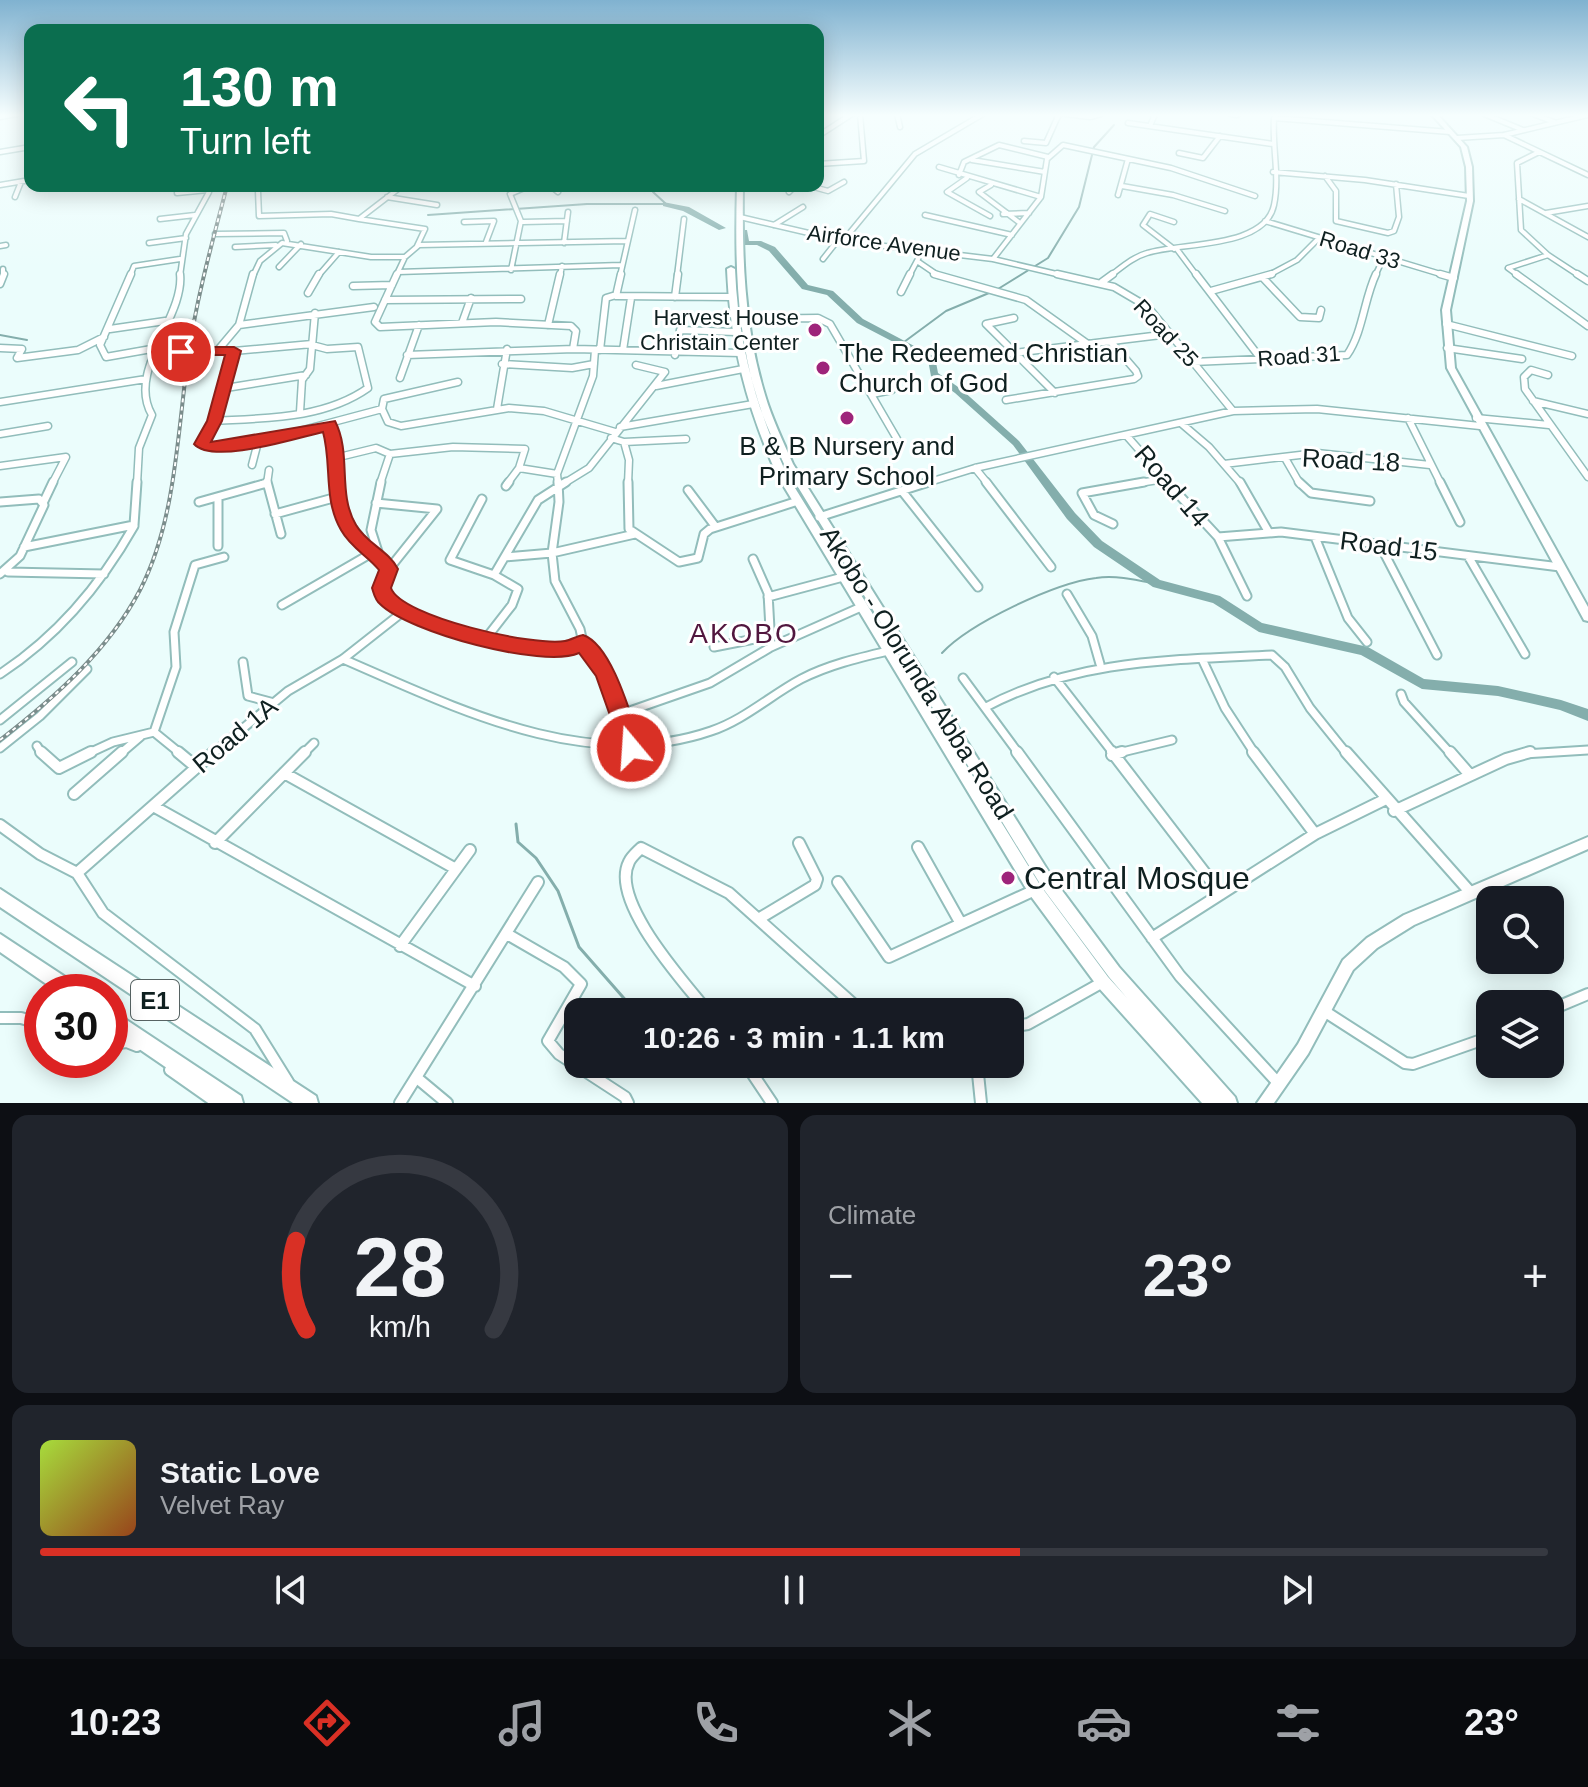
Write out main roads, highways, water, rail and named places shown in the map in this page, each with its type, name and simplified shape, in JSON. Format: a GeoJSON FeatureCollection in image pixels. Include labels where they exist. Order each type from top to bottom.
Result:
{"type":"FeatureCollection","features":[{"type":"Feature","properties":{"kind":"highway","name":"E1"},"geometry":{"type":"LineString","coordinates":[[0,897],[309,1103]]}},
{"type":"Feature","properties":{"kind":"highway"},"geometry":{"type":"LineString","coordinates":[[0,942],[47,974]]}},
{"type":"Feature","properties":{"kind":"highway","name":"E1"},"geometry":{"type":"LineString","coordinates":[[128,1030],[234,1103]]}},
{"type":"Feature","properties":{"kind":"main road"},"geometry":{"type":"LineString","coordinates":[[1468,165],[1469,196],[1446,324],[1451,368],[1588,617]]}},
{"type":"Feature","properties":{"kind":"main road","name":"Akobo - Olorunda Abba Road"},"geometry":{"type":"LineString","coordinates":[[734,192],[737,323],[743,369],[776,461],[843,577],[860,599],[1103,982],[1212,1103]]}},
{"type":"Feature","properties":{"kind":"main road","name":"Akobo - Olorunda Abba Road"},"geometry":{"type":"LineString","coordinates":[[740,192],[731,297],[754,396],[860,599],[888,651],[1035,890],[1055,904],[1229,1103]]}},
{"type":"Feature","properties":{"kind":"main road"},"geometry":{"type":"LineString","coordinates":[[1265,1103],[1324,1011],[1348,965],[1372,943],[1409,920],[1588,843]]}},
{"type":"Feature","properties":{"kind":"waterway"},"geometry":{"type":"LineString","coordinates":[[998,289],[1048,258],[1079,207],[1089,165]]}},
{"type":"Feature","properties":{"kind":"waterway"},"geometry":{"type":"LineString","coordinates":[[653,192],[665,203]]}},
{"type":"Feature","properties":{"kind":"waterway"},"geometry":{"type":"LineString","coordinates":[[428,215],[587,204],[666,204]]}},
{"type":"Feature","properties":{"kind":"waterway"},"geometry":{"type":"LineString","coordinates":[[666,204],[686,209],[722,228]]}},
{"type":"Feature","properties":{"kind":"waterway"},"geometry":{"type":"LineString","coordinates":[[744,232],[746,243],[758,243],[772,249],[805,287],[830,293],[860,321],[932,359],[934,374],[958,391],[1016,443],[1071,516],[1098,544],[1157,584],[1216,599],[1259,627],[1364,651],[1422,684],[1498,691],[1561,705],[1588,715]]}},
{"type":"Feature","properties":{"kind":"waterway"},"geometry":{"type":"LineString","coordinates":[[904,342],[946,311],[989,293]]}},
{"type":"Feature","properties":{"kind":"waterway"},"geometry":{"type":"LineString","coordinates":[[0,335],[27,340]]}},
{"type":"Feature","properties":{"kind":"waterway"},"geometry":{"type":"LineString","coordinates":[[942,653],[992,617],[1079,581],[1104,577],[1157,584]]}},
{"type":"Feature","properties":{"kind":"waterway"},"geometry":{"type":"LineString","coordinates":[[516,824],[518,842],[536,858],[558,891],[579,947],[624,998]]}},
{"type":"Feature","properties":{"kind":"railway"},"geometry":{"type":"LineString","coordinates":[[0,740],[60,690],[96,653],[127,612],[152,563],[168,506],[195,315],[225,192]]}},
{"type":"Feature","properties":{"kind":"place","name":"Harvest House Christain Center"},"geometry":{"type":"Point","coordinates":[815,330]}},
{"type":"Feature","properties":{"kind":"place","name":"The Redeemed Christian Church of God"},"geometry":{"type":"Point","coordinates":[823,368]}},
{"type":"Feature","properties":{"kind":"place","name":"B & B Nursery and Primary School"},"geometry":{"type":"Point","coordinates":[847,418]}},
{"type":"Feature","properties":{"kind":"place","name":"Central Mosque"},"geometry":{"type":"Point","coordinates":[1008,878]}},
{"type":"Feature","properties":{"kind":"district","name":"AKOBO"},"geometry":{"type":"Point","coordinates":[744,633]}}]}
